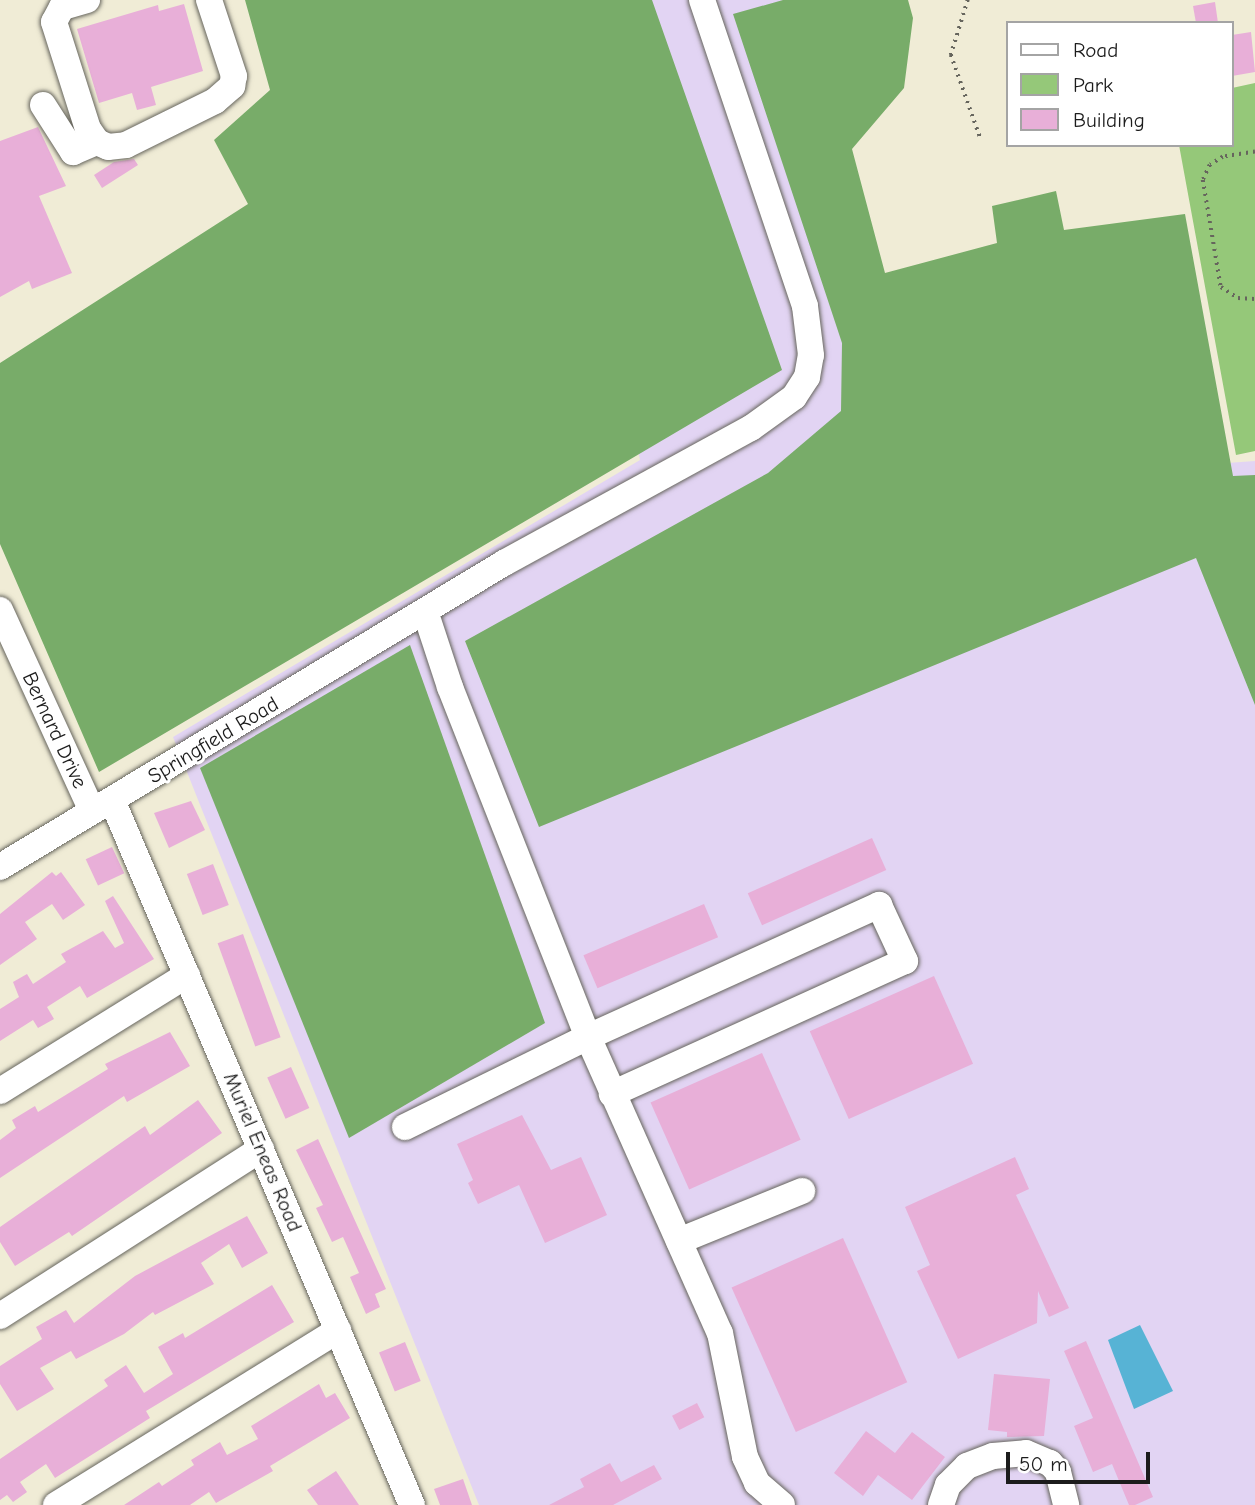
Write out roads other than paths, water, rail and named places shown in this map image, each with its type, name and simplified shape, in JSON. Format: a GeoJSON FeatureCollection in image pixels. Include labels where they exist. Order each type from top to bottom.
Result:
{"type":"FeatureCollection","features":[{"type":"Feature","properties":{"kind":"street"},"geometry":{"type":"LineString","coordinates":[[88,0],[62,7],[54,22],[88,129],[97,142],[108,147],[126,145],[215,101],[232,86],[234,76],[209,0]]}},
{"type":"Feature","properties":{"kind":"street","name":"Springfield Road"},"geometry":{"type":"LineString","coordinates":[[0,867],[426,614],[504,563],[751,428],[794,397],[807,377],[811,355],[805,306],[702,0]]}},
{"type":"Feature","properties":{"kind":"street"},"geometry":{"type":"LineString","coordinates":[[43,105],[73,152],[97,142]]}},
{"type":"Feature","properties":{"kind":"street","name":"Bernard Drive"},"geometry":{"type":"LineString","coordinates":[[0,610],[102,806]]}},
{"type":"Feature","properties":{"kind":"street"},"geometry":{"type":"LineString","coordinates":[[426,614],[450,687],[588,1037],[720,1333],[745,1457],[757,1483],[782,1505]]}},
{"type":"Feature","properties":{"kind":"street","name":"Muriel Eneas Road"},"geometry":{"type":"LineString","coordinates":[[102,806],[187,975],[411,1504]]}},
{"type":"Feature","properties":{"kind":"street"},"geometry":{"type":"LineString","coordinates":[[405,1127],[588,1037],[879,905],[905,961],[612,1094]]}},
{"type":"Feature","properties":{"kind":"street"},"geometry":{"type":"LineString","coordinates":[[0,1091],[187,975]]}},
{"type":"Feature","properties":{"kind":"street"},"geometry":{"type":"LineString","coordinates":[[0,1316],[261,1149]]}},
{"type":"Feature","properties":{"kind":"street"},"geometry":{"type":"LineString","coordinates":[[679,1241],[802,1191]]}},
{"type":"Feature","properties":{"kind":"street"},"geometry":{"type":"LineString","coordinates":[[56,1505],[338,1330]]}},
{"type":"Feature","properties":{"kind":"street"},"geometry":{"type":"LineString","coordinates":[[941,1505],[948,1485],[967,1466],[993,1456],[1026,1453],[1049,1462],[1058,1472],[1066,1505]]}},
{"type":"Feature","properties":{"kind":"water"},"geometry":{"type":"Polygon","coordinates":[[[1140,1325],[1173,1391],[1134,1409],[1108,1340],[1140,1325]]]}}]}
